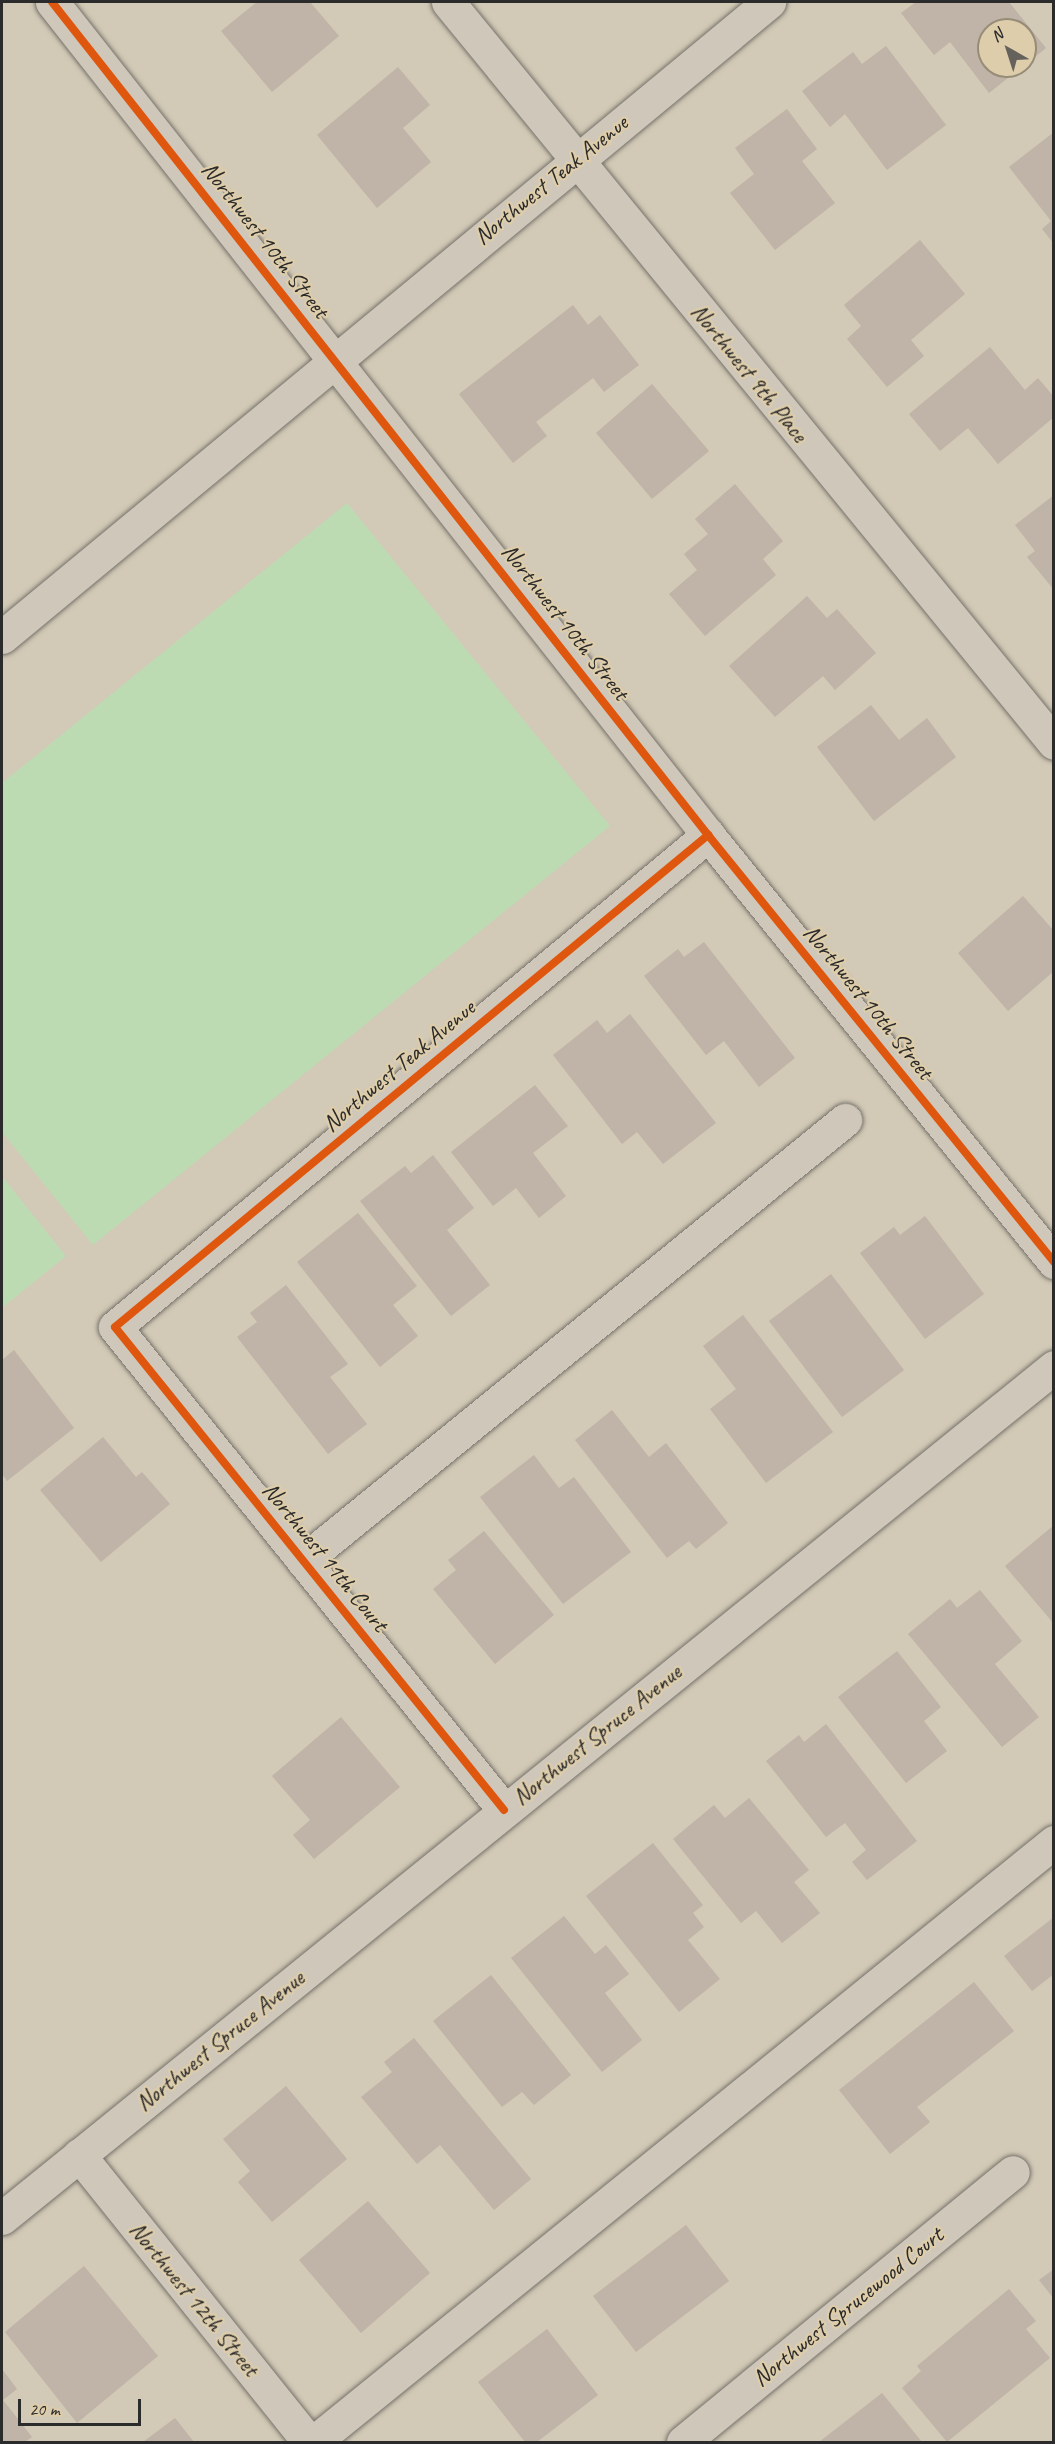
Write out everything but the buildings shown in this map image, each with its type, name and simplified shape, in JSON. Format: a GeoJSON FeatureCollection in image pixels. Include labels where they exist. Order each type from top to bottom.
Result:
{"type":"FeatureCollection","features":[{"type":"Feature","properties":{"kind":"street","name":"Northwest 10th Street"},"geometry":{"type":"LineString","coordinates":[[52,2],[708,835],[1053,1262]]}},
{"type":"Feature","properties":{"kind":"street","name":"Northwest 9th Place"},"geometry":{"type":"LineString","coordinates":[[448,2],[574,161],[1053,742]]}},
{"type":"Feature","properties":{"kind":"street","name":"Northwest Teak Avenue"},"geometry":{"type":"LineString","coordinates":[[2,637],[333,359],[768,2]]}},
{"type":"Feature","properties":{"kind":"street","name":"Northwest Teak Avenue"},"geometry":{"type":"LineString","coordinates":[[115,1327],[708,835]]}},
{"type":"Feature","properties":{"kind":"street"},"geometry":{"type":"LineString","coordinates":[[303,1561],[845,1120]]}},
{"type":"Feature","properties":{"kind":"street","name":"Northwest 11th Court"},"geometry":{"type":"LineString","coordinates":[[115,1327],[504,1810]]}},
{"type":"Feature","properties":{"kind":"street","name":"Northwest Spruce Avenue"},"geometry":{"type":"LineString","coordinates":[[2,2218],[1053,1367]]}},
{"type":"Feature","properties":{"kind":"street"},"geometry":{"type":"LineString","coordinates":[[314,2442],[1053,1842]]}},
{"type":"Feature","properties":{"kind":"street","name":"Northwest 12th Street"},"geometry":{"type":"LineString","coordinates":[[80,2155],[309,2442]]}},
{"type":"Feature","properties":{"kind":"street","name":"Northwest Sprucewood Court"},"geometry":{"type":"LineString","coordinates":[[683,2442],[1013,2172]]}},
{"type":"Feature","properties":{"kind":"green space"},"geometry":{"type":"Polygon","coordinates":[[[347,503],[610,826],[93,1245],[2,1132],[2,783],[347,503]]]}},
{"type":"Feature","properties":{"kind":"green space"},"geometry":{"type":"Polygon","coordinates":[[[2,1176],[66,1256],[2,1308],[2,1176]]]}},
{"type":"Feature","properties":{"kind":"cycle path"},"geometry":{"type":"LineString","coordinates":[[52,2],[708,835],[1054,1262]]}},
{"type":"Feature","properties":{"kind":"cycle path"},"geometry":{"type":"LineString","coordinates":[[504,1810],[115,1327],[708,835]]}}]}
